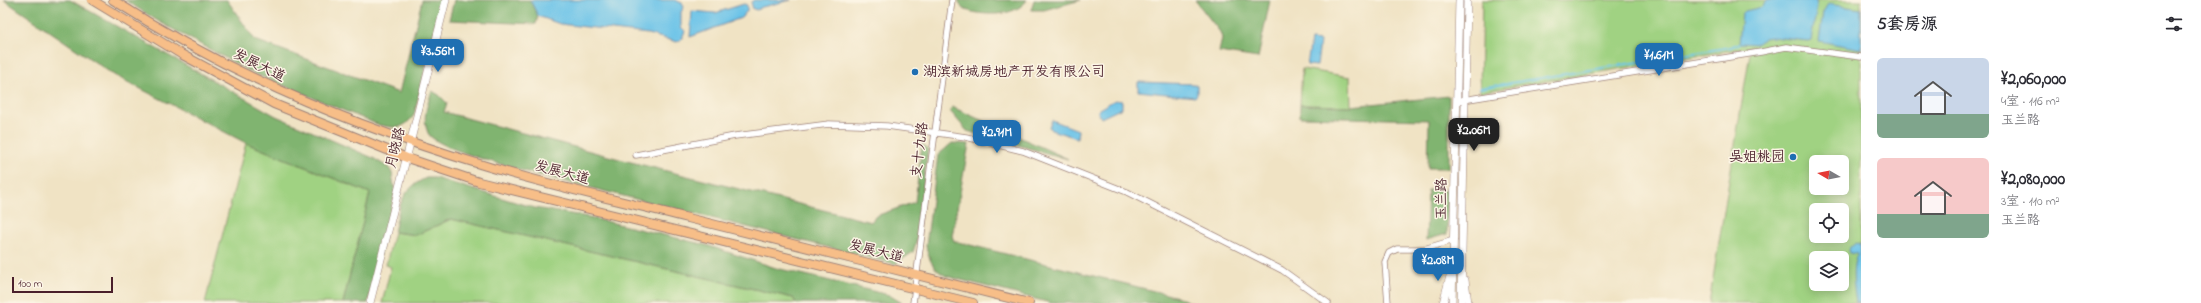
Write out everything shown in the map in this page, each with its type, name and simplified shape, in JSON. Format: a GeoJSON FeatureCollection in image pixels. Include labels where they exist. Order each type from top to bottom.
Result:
{"type":"FeatureCollection","features":[{"type":"Feature","properties":{"kind":"main road","name":"发展大道"},"geometry":{"type":"LineString","coordinates":[[92,0],[181,54],[274,104],[407,158],[479,182],[973,303]]}},
{"type":"Feature","properties":{"kind":"main road","name":"发展大道"},"geometry":{"type":"LineString","coordinates":[[114,0],[188,44],[257,81],[307,103],[411,141],[486,166],[572,189],[1028,303]]}},
{"type":"Feature","properties":{"kind":"street","name":"月晓路"},"geometry":{"type":"LineString","coordinates":[[370,303],[446,0]]}},
{"type":"Feature","properties":{"kind":"street","name":"支十九路"},"geometry":{"type":"LineString","coordinates":[[913,303],[952,0]]}},
{"type":"Feature","properties":{"kind":"street","name":"玉兰路"},"geometry":{"type":"LineString","coordinates":[[1452,303],[1459,0]]}},
{"type":"Feature","properties":{"kind":"street","name":"玉兰路"},"geometry":{"type":"LineString","coordinates":[[1461,303],[1467,0]]}},
{"type":"Feature","properties":{"kind":"street"},"geometry":{"type":"LineString","coordinates":[[1457,101],[1761,52],[1780,47],[1861,57]]}},
{"type":"Feature","properties":{"kind":"street"},"geometry":{"type":"LineString","coordinates":[[636,155],[735,136],[829,124],[887,126],[966,137],[1023,151],[1127,192],[1282,270],[1328,303]]}},
{"type":"Feature","properties":{"kind":"street"},"geometry":{"type":"LineString","coordinates":[[1388,303],[1385,262],[1389,253],[1397,249],[1424,249],[1454,240]]}},
{"type":"Feature","properties":{"kind":"street"},"geometry":{"type":"LineString","coordinates":[[1443,303],[1453,264]]}},
{"type":"Feature","properties":{"kind":"street"},"geometry":{"type":"LineString","coordinates":[[1462,265],[1468,303]]}},
{"type":"Feature","properties":{"kind":"green space"},"geometry":{"type":"Polygon","coordinates":[[[4,0],[70,0],[276,116],[373,158],[389,168],[392,173],[395,193],[368,303],[343,303],[370,193],[246,143],[114,75],[4,0]]]}},
{"type":"Feature","properties":{"kind":"green space"},"geometry":{"type":"Polygon","coordinates":[[[125,0],[227,0],[255,40],[399,93],[422,0],[442,0],[414,115],[403,126],[390,127],[379,125],[253,73],[158,21],[125,0]]]}},
{"type":"Feature","properties":{"kind":"green space"},"geometry":{"type":"Polygon","coordinates":[[[454,0],[530,0],[538,16],[536,24],[449,20],[454,0]]]}},
{"type":"Feature","properties":{"kind":"green space"},"geometry":{"type":"Polygon","coordinates":[[[958,0],[1027,0],[1022,6],[1006,13],[988,14],[963,9],[958,0]]]}},
{"type":"Feature","properties":{"kind":"green space"},"geometry":{"type":"Polygon","coordinates":[[[1034,0],[1081,0],[1044,10],[1031,10],[1034,0]]]}},
{"type":"Feature","properties":{"kind":"green space"},"geometry":{"type":"Polygon","coordinates":[[[1195,0],[1270,0],[1258,58],[1219,52],[1222,38],[1220,32],[1195,0]]]}},
{"type":"Feature","properties":{"kind":"green space"},"geometry":{"type":"Polygon","coordinates":[[[1482,0],[1861,0],[1861,303],[1709,303],[1751,47],[1480,92],[1482,0]]]}},
{"type":"Feature","properties":{"kind":"green space"},"geometry":{"type":"Polygon","coordinates":[[[1302,69],[1350,77],[1351,106],[1300,105],[1302,69]]]}},
{"type":"Feature","properties":{"kind":"green space"},"geometry":{"type":"Polygon","coordinates":[[[432,91],[439,95],[447,103],[444,112],[627,161],[871,222],[876,216],[915,202],[922,144],[928,149],[916,243],[913,252],[895,264],[524,171],[487,160],[456,150],[433,139],[428,133],[425,117],[432,91]]]}},
{"type":"Feature","properties":{"kind":"green space"},"geometry":{"type":"Polygon","coordinates":[[[1449,96],[1449,168],[1428,168],[1429,120],[1300,117],[1300,105],[1351,106],[1449,96]]]}},
{"type":"Feature","properties":{"kind":"green space"},"geometry":{"type":"Polygon","coordinates":[[[952,107],[1068,159],[967,131],[950,111],[952,107]]]}},
{"type":"Feature","properties":{"kind":"green space"},"geometry":{"type":"Polygon","coordinates":[[[246,143],[370,193],[343,303],[205,303],[246,143]]]}},
{"type":"Feature","properties":{"kind":"green space"},"geometry":{"type":"Polygon","coordinates":[[[952,143],[969,144],[952,236],[954,241],[1178,297],[1192,303],[1051,303],[946,276],[932,264],[926,246],[938,155],[952,143]]]}},
{"type":"Feature","properties":{"kind":"green space"},"geometry":{"type":"Polygon","coordinates":[[[426,178],[435,178],[535,208],[588,217],[706,245],[776,268],[889,295],[902,303],[796,303],[793,298],[451,219],[416,235],[394,232],[402,200],[411,188],[426,178]]]}},
{"type":"Feature","properties":{"kind":"green space"},"geometry":{"type":"Polygon","coordinates":[[[1428,190],[1448,190],[1447,234],[1426,240],[1428,190]]]}},
{"type":"Feature","properties":{"kind":"green space"},"geometry":{"type":"Polygon","coordinates":[[[451,219],[793,298],[796,303],[382,303],[391,267],[386,265],[394,232],[416,235],[451,219]]]}},
{"type":"Feature","properties":{"kind":"water"},"geometry":{"type":"Polygon","coordinates":[[[530,0],[674,0],[682,3],[684,7],[681,12],[681,27],[685,31],[682,38],[677,42],[648,34],[560,24],[538,16],[530,0]]]}},
{"type":"Feature","properties":{"kind":"water"},"geometry":{"type":"Polygon","coordinates":[[[754,0],[791,0],[762,7],[757,10],[753,9],[751,2],[754,0]]]}},
{"type":"Feature","properties":{"kind":"water"},"geometry":{"type":"Polygon","coordinates":[[[1766,0],[1816,0],[1817,7],[1811,40],[1808,41],[1772,37],[1765,38],[1756,44],[1739,43],[1742,14],[1745,11],[1762,7],[1766,0]]]}},
{"type":"Feature","properties":{"kind":"water"},"geometry":{"type":"Polygon","coordinates":[[[744,4],[747,5],[747,11],[741,18],[690,37],[692,11],[715,13],[744,4]]]}},
{"type":"Feature","properties":{"kind":"water"},"geometry":{"type":"Polygon","coordinates":[[[1828,4],[1861,9],[1861,49],[1819,41],[1823,12],[1828,4]]]}},
{"type":"Feature","properties":{"kind":"water"},"geometry":{"type":"Polygon","coordinates":[[[1311,40],[1320,41],[1317,66],[1307,65],[1311,40]]]}},
{"type":"Feature","properties":{"kind":"water"},"geometry":{"type":"Polygon","coordinates":[[[1138,82],[1194,84],[1197,86],[1197,95],[1195,97],[1138,91],[1138,82]]]}},
{"type":"Feature","properties":{"kind":"water"},"geometry":{"type":"Polygon","coordinates":[[[1115,100],[1122,101],[1122,108],[1101,118],[1098,112],[1099,109],[1115,100]]]}},
{"type":"Feature","properties":{"kind":"water"},"geometry":{"type":"Polygon","coordinates":[[[1052,120],[1078,130],[1077,138],[1051,130],[1049,127],[1052,120]]]}},
{"type":"Feature","properties":{"kind":"water"},"geometry":{"type":"Polygon","coordinates":[[[1857,243],[1861,245],[1861,303],[1856,303],[1853,270],[1858,254],[1849,253],[1848,250],[1857,243]]]}},
{"type":"Feature","properties":{"kind":"waterway"},"geometry":{"type":"LineString","coordinates":[[1480,88],[1731,47],[1739,43]]}},
{"type":"Feature","properties":{"kind":"place","name":"湖滨新城房地产开发有限公司"},"geometry":{"type":"Point","coordinates":[915,72]}},
{"type":"Feature","properties":{"kind":"place","name":"吴姐桃园"},"geometry":{"type":"Point","coordinates":[1793,157]}}]}
